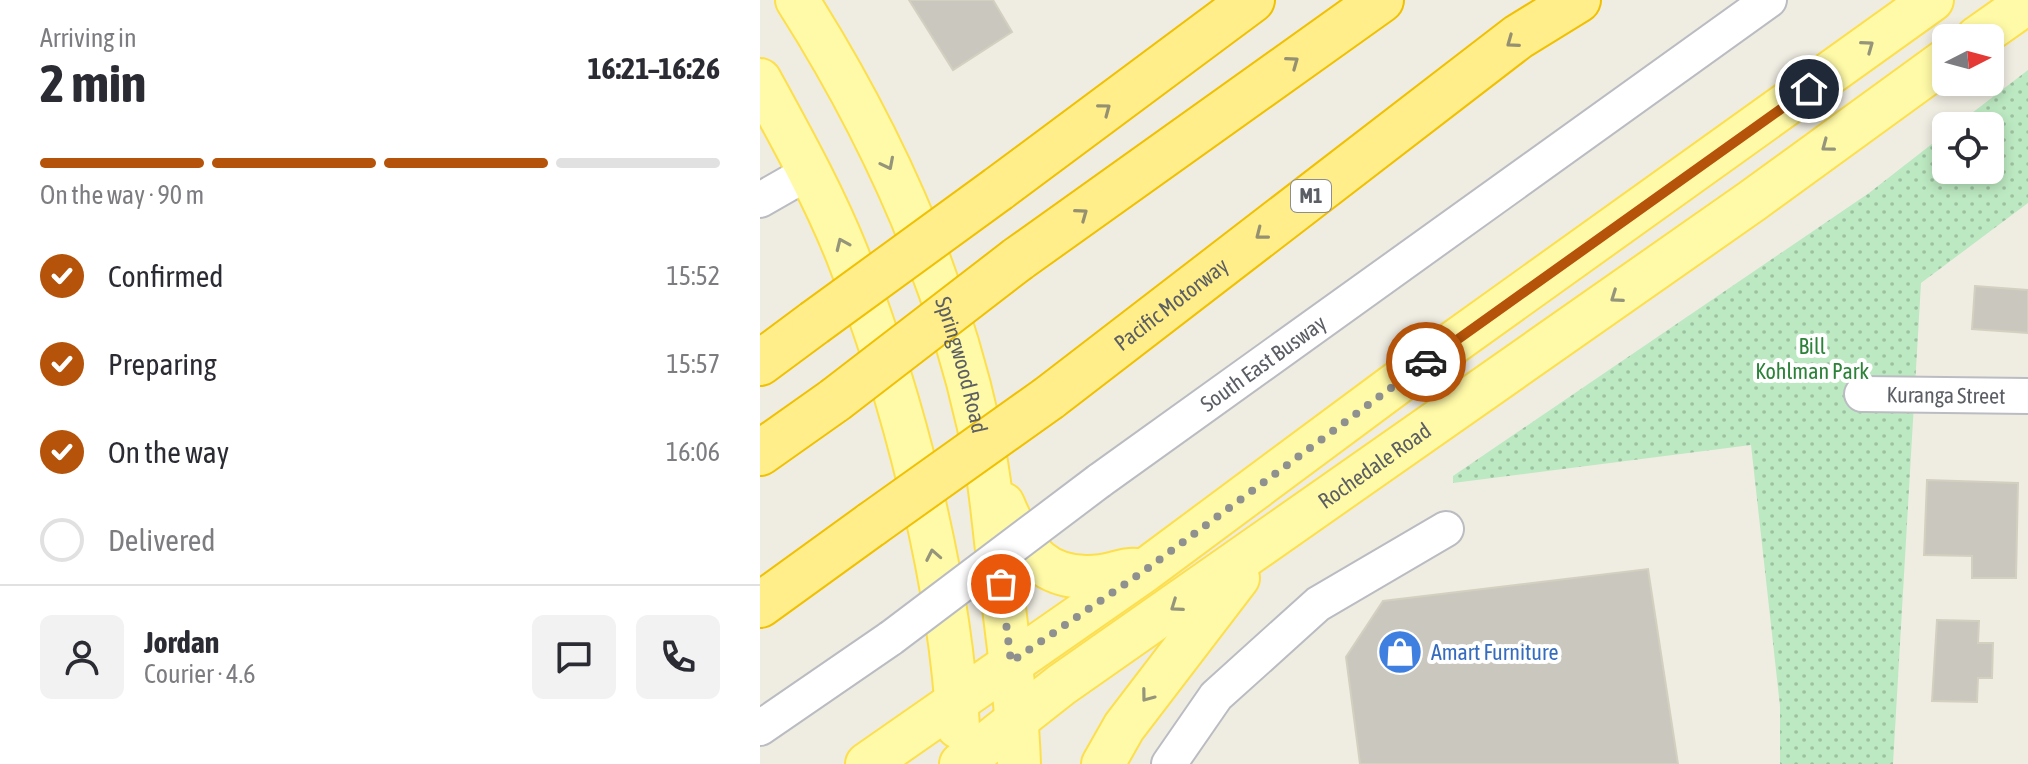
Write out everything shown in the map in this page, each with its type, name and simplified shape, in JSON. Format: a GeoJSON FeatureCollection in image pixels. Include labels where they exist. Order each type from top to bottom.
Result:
{"type":"FeatureCollection","features":[{"type":"Feature","properties":{"kind":"highway"},"geometry":{"type":"LineString","coordinates":[[760,363],[1252,0]]}},
{"type":"Feature","properties":{"kind":"highway"},"geometry":{"type":"LineString","coordinates":[[760,453],[835,400],[1018,259],[1381,0]]}},
{"type":"Feature","properties":{"kind":"highway","name":"Pacific Motorway"},"geometry":{"type":"LineString","coordinates":[[760,605],[1049,398],[1518,37],[1578,0]]}},
{"type":"Feature","properties":{"kind":"main road","name":"Springwood Road"},"geometry":{"type":"LineString","coordinates":[[797,0],[852,95],[903,193],[952,322],[980,430],[1011,662],[1019,764]]}},
{"type":"Feature","properties":{"kind":"main road"},"geometry":{"type":"LineString","coordinates":[[867,764],[1144,571],[1404,378],[1932,0]]}},
{"type":"Feature","properties":{"kind":"main road"},"geometry":{"type":"LineString","coordinates":[[1997,24],[2028,2]]}},
{"type":"Feature","properties":{"kind":"main road","name":"Rochedale Road"},"geometry":{"type":"LineString","coordinates":[[961,764],[1061,685],[1752,201],[1932,70]]}},
{"type":"Feature","properties":{"kind":"main road"},"geometry":{"type":"LineString","coordinates":[[760,80],[809,172],[847,254],[911,451],[934,557],[957,701],[961,764]]}},
{"type":"Feature","properties":{"kind":"main road"},"geometry":{"type":"LineString","coordinates":[[980,430],[1004,507],[1013,526],[1041,564],[1061,576],[1079,578],[1130,569],[1144,571]]}},
{"type":"Feature","properties":{"kind":"main road"},"geometry":{"type":"LineString","coordinates":[[1103,764],[1124,727],[1263,545]]}},
{"type":"Feature","properties":{"kind":"street","name":"South East Busway"},"geometry":{"type":"LineString","coordinates":[[760,728],[891,638],[1099,481],[1769,0]]}},
{"type":"Feature","properties":{"kind":"street"},"geometry":{"type":"LineString","coordinates":[[760,200],[809,172]]}},
{"type":"Feature","properties":{"kind":"street","name":"Kuranga Street"},"geometry":{"type":"LineString","coordinates":[[1862,394],[2028,396]]}},
{"type":"Feature","properties":{"kind":"street"},"geometry":{"type":"LineString","coordinates":[[1169,764],[1216,696],[1318,604],[1446,529]]}},
{"type":"Feature","properties":{"kind":"green space","name":"Bill Kohlman Park"},"geometry":{"type":"Polygon","coordinates":[[[2028,70],[2028,203],[1921,283],[1893,764],[1780,764],[1780,706],[1751,445],[1453,483],[1453,476],[1869,193],[1932,144],[1932,184],[2004,184],[2004,112],[1973,112],[1994,96],[2004,96],[2004,88],[2028,70]]]}},
{"type":"Feature","properties":{"kind":"building"},"geometry":{"type":"Polygon","coordinates":[[[909,0],[993,0],[1012,32],[953,70],[909,0]]]}},
{"type":"Feature","properties":{"kind":"building"},"geometry":{"type":"Polygon","coordinates":[[[1975,286],[2028,290],[2028,333],[1972,329],[1975,286]]]}},
{"type":"Feature","properties":{"kind":"building"},"geometry":{"type":"Polygon","coordinates":[[[1927,480],[2018,483],[2016,578],[1972,578],[1972,556],[1924,555],[1927,480]]]}},
{"type":"Feature","properties":{"kind":"building"},"geometry":{"type":"Polygon","coordinates":[[[1648,569],[1678,764],[1360,764],[1346,657],[1383,601],[1648,569]]]}},
{"type":"Feature","properties":{"kind":"building"},"geometry":{"type":"Polygon","coordinates":[[[1937,620],[1979,621],[1978,643],[1993,643],[1992,678],[1978,678],[1977,702],[1932,701],[1937,620]]]}},
{"type":"Feature","properties":{"kind":"way so far"},"geometry":{"type":"LineString","coordinates":[[1001,584],[1011,662],[1144,571],[1426,362]]}},
{"type":"Feature","properties":{"kind":"place","name":"Amart Furniture"},"geometry":{"type":"Point","coordinates":[1400,652]}},
{"type":"Feature","properties":{"kind":"route"},"geometry":{"type":"LineString","coordinates":[[1426,362],[1809,89]]}}]}
